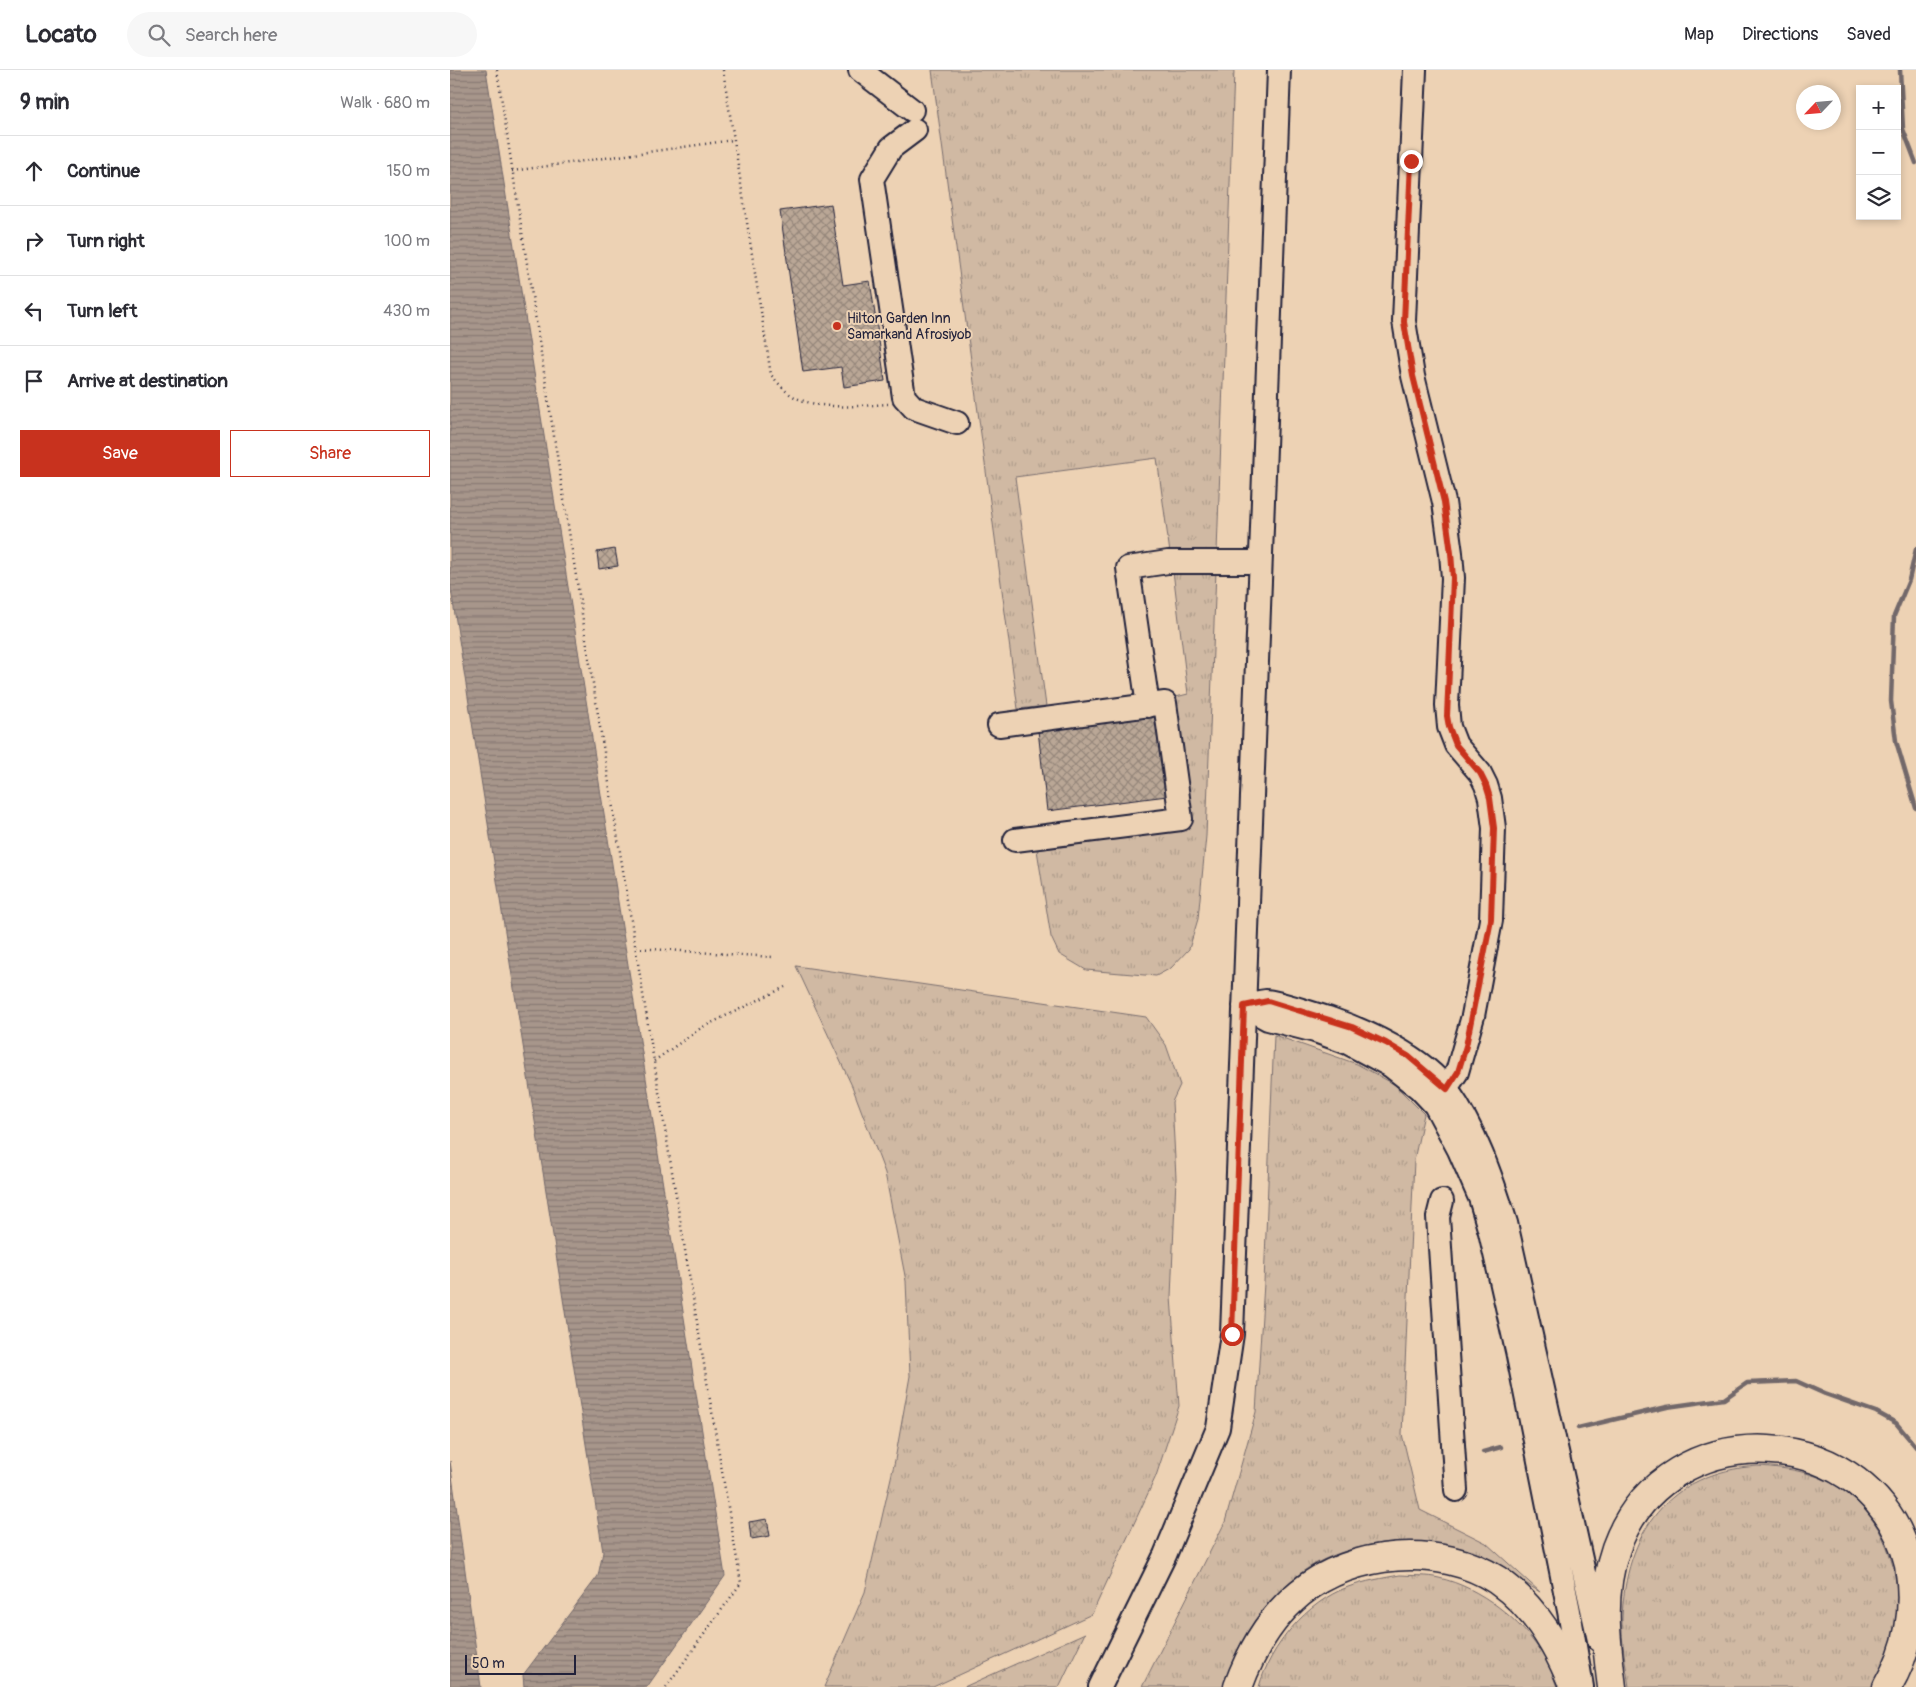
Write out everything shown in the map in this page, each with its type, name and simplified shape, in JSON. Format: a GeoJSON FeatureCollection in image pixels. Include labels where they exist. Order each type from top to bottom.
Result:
{"type":"FeatureCollection","features":[{"type":"Feature","properties":{"kind":"highway"},"geometry":{"type":"LineString","coordinates":[[1610,1687],[1606,1642],[1607,1594],[1616,1550],[1624,1529],[1651,1492],[1684,1467],[1725,1453],[1766,1449],[1790,1451],[1813,1458],[1852,1478],[1870,1492],[1885,1509],[1896,1527],[1905,1548],[1911,1572],[1913,1617],[1909,1638],[1887,1687]]}},
{"type":"Feature","properties":{"kind":"highway"},"geometry":{"type":"LineString","coordinates":[[1238,1687],[1248,1660],[1259,1642],[1285,1607],[1301,1592],[1340,1570],[1361,1563],[1382,1559],[1421,1556],[1456,1562],[1497,1580],[1540,1623],[1562,1657],[1574,1687]]}},
{"type":"Feature","properties":{"kind":"street"},"geometry":{"type":"LineString","coordinates":[[860,70],[913,120],[891,148],[872,179],[904,398],[914,408],[957,423]]}},
{"type":"Feature","properties":{"kind":"street"},"geometry":{"type":"LineString","coordinates":[[1100,1687],[1166,1555],[1218,1428],[1232,1334],[1279,70]]}},
{"type":"Feature","properties":{"kind":"street"},"geometry":{"type":"LineString","coordinates":[[1415,70],[1404,322],[1413,376],[1444,502],[1451,553],[1453,578],[1447,705],[1449,727],[1456,745],[1480,773],[1486,785],[1490,798],[1494,828],[1491,920],[1466,1046],[1458,1072],[1441,1097]]}},
{"type":"Feature","properties":{"kind":"street"},"geometry":{"type":"LineString","coordinates":[[1148,706],[1128,568],[1168,562],[1260,562]]}},
{"type":"Feature","properties":{"kind":"street"},"geometry":{"type":"LineString","coordinates":[[999,725],[1166,703],[1181,818],[1015,840]]}},
{"type":"Feature","properties":{"kind":"street"},"geometry":{"type":"LineString","coordinates":[[1244,1006],[1268,1019],[1315,1031],[1359,1048],[1401,1073],[1419,1088],[1441,1097],[1473,1136],[1494,1187],[1506,1223],[1610,1687]]}},
{"type":"Feature","properties":{"kind":"street"},"geometry":{"type":"LineString","coordinates":[[1441,1097],[1474,1182],[1490,1232],[1519,1360],[1569,1611],[1582,1687]]}},
{"type":"Feature","properties":{"kind":"street"},"geometry":{"type":"LineString","coordinates":[[1442,1201],[1438,1217],[1456,1490]]}},
{"type":"Feature","properties":{"kind":"path"},"geometry":{"type":"LineString","coordinates":[[497,70],[654,1061],[741,1583],[666,1687]]}},
{"type":"Feature","properties":{"kind":"path"},"geometry":{"type":"LineString","coordinates":[[723,70],[771,375],[788,393],[816,405],[861,406],[908,402]]}},
{"type":"Feature","properties":{"kind":"path"},"geometry":{"type":"LineString","coordinates":[[512,171],[733,140]]}},
{"type":"Feature","properties":{"kind":"path"},"geometry":{"type":"LineString","coordinates":[[636,948],[773,957]]}},
{"type":"Feature","properties":{"kind":"path"},"geometry":{"type":"LineString","coordinates":[[654,1061],[701,1028],[786,988]]}},
{"type":"Feature","properties":{"kind":"green space"},"geometry":{"type":"Polygon","coordinates":[[[932,70],[1234,70],[1217,552],[1170,553],[1157,458],[1015,477],[1046,706],[1018,709],[932,70]]]}},
{"type":"Feature","properties":{"kind":"green space"},"geometry":{"type":"Polygon","coordinates":[[[1216,570],[1206,836],[1198,919],[1189,949],[1171,968],[1156,976],[1086,970],[1059,954],[1051,937],[1037,850],[1188,829],[1191,826],[1172,698],[1188,694],[1173,571],[1216,570]]]}},
{"type":"Feature","properties":{"kind":"green space"},"geometry":{"type":"Polygon","coordinates":[[[796,966],[1146,1017],[1166,1045],[1180,1085],[1172,1102],[1176,1178],[1171,1297],[1179,1406],[1156,1476],[1092,1614],[933,1687],[824,1687],[865,1592],[895,1460],[910,1376],[906,1281],[885,1173],[852,1086],[796,966]]]}},
{"type":"Feature","properties":{"kind":"green space"},"geometry":{"type":"Polygon","coordinates":[[[1274,1035],[1357,1064],[1394,1084],[1424,1114],[1414,1160],[1402,1434],[1420,1510],[1486,1543],[1540,1592],[1483,1558],[1444,1545],[1425,1542],[1404,1542],[1364,1546],[1325,1559],[1308,1568],[1291,1580],[1276,1595],[1256,1619],[1246,1635],[1235,1657],[1224,1687],[1142,1687],[1225,1522],[1256,1412],[1264,1283],[1274,1035]]]}},
{"type":"Feature","properties":{"kind":"green space"},"geometry":{"type":"Polygon","coordinates":[[[1758,1466],[1782,1468],[1805,1473],[1837,1486],[1866,1512],[1881,1534],[1891,1559],[1896,1585],[1897,1612],[1893,1639],[1885,1664],[1872,1687],[1629,1687],[1623,1645],[1622,1619],[1625,1588],[1632,1560],[1643,1534],[1657,1512],[1676,1494],[1699,1480],[1726,1471],[1758,1466]]]}},
{"type":"Feature","properties":{"kind":"green space"},"geometry":{"type":"Polygon","coordinates":[[[1400,1575],[1434,1577],[1454,1582],[1484,1597],[1511,1618],[1534,1642],[1548,1662],[1557,1687],[1259,1687],[1264,1672],[1281,1641],[1292,1627],[1318,1603],[1348,1587],[1367,1581],[1400,1575]]]}},
{"type":"Feature","properties":{"kind":"green space"},"geometry":{"type":"Polygon","coordinates":[[[1085,1633],[1059,1687],[964,1687],[1085,1633]]]}},
{"type":"Feature","properties":{"kind":"shaded area"},"geometry":{"type":"Polygon","coordinates":[[[450,70],[486,70],[725,1576],[647,1687],[524,1687],[523,1675],[598,1576],[603,1552],[450,583],[450,70]]]}},
{"type":"Feature","properties":{"kind":"shaded area"},"geometry":{"type":"Polygon","coordinates":[[[450,1461],[481,1687],[450,1687],[450,1461]]]}},
{"type":"Feature","properties":{"kind":"building","name":"Hilton Garden Inn Samarkand Afrosiyob"},"geometry":{"type":"Polygon","coordinates":[[[831,204],[843,285],[870,281],[885,381],[844,387],[841,367],[803,372],[780,211],[831,204]]]}},
{"type":"Feature","properties":{"kind":"building"},"geometry":{"type":"Polygon","coordinates":[[[615,549],[618,566],[599,569],[597,552],[615,549]]]}},
{"type":"Feature","properties":{"kind":"building"},"geometry":{"type":"Polygon","coordinates":[[[1158,716],[1167,796],[1047,811],[1038,730],[1158,716]]]}},
{"type":"Feature","properties":{"kind":"building"},"geometry":{"type":"Polygon","coordinates":[[[767,1519],[770,1536],[751,1539],[749,1522],[767,1519]]]}},
{"type":"Feature","properties":{"kind":"waterway"},"geometry":{"type":"LineString","coordinates":[[1900,70],[1903,129],[1916,163]]}},
{"type":"Feature","properties":{"kind":"waterway"},"geometry":{"type":"LineString","coordinates":[[1916,549],[1909,580],[1894,616],[1891,701],[1896,741],[1916,808]]}},
{"type":"Feature","properties":{"kind":"waterway"},"geometry":{"type":"LineString","coordinates":[[1578,1428],[1667,1407],[1724,1399],[1747,1383],[1796,1381],[1825,1394],[1876,1412],[1896,1423],[1916,1447]]}},
{"type":"Feature","properties":{"kind":"waterway"},"geometry":{"type":"LineString","coordinates":[[1483,1452],[1501,1447]]}},
{"type":"Feature","properties":{"kind":"place","name":"Hilton Garden Inn Samarkand Afrosiyob"},"geometry":{"type":"Point","coordinates":[837,326]}},
{"type":"Feature","properties":{"kind":"route"},"geometry":{"type":"LineString","coordinates":[[1232,1334],[1244,1006],[1268,1001],[1316,1014],[1363,1031],[1408,1056],[1447,1089],[1458,1072],[1466,1046],[1491,920],[1494,828],[1490,798],[1480,773],[1456,745],[1447,716],[1453,578],[1451,553],[1444,502],[1413,376],[1404,322],[1411,161]]}}]}
